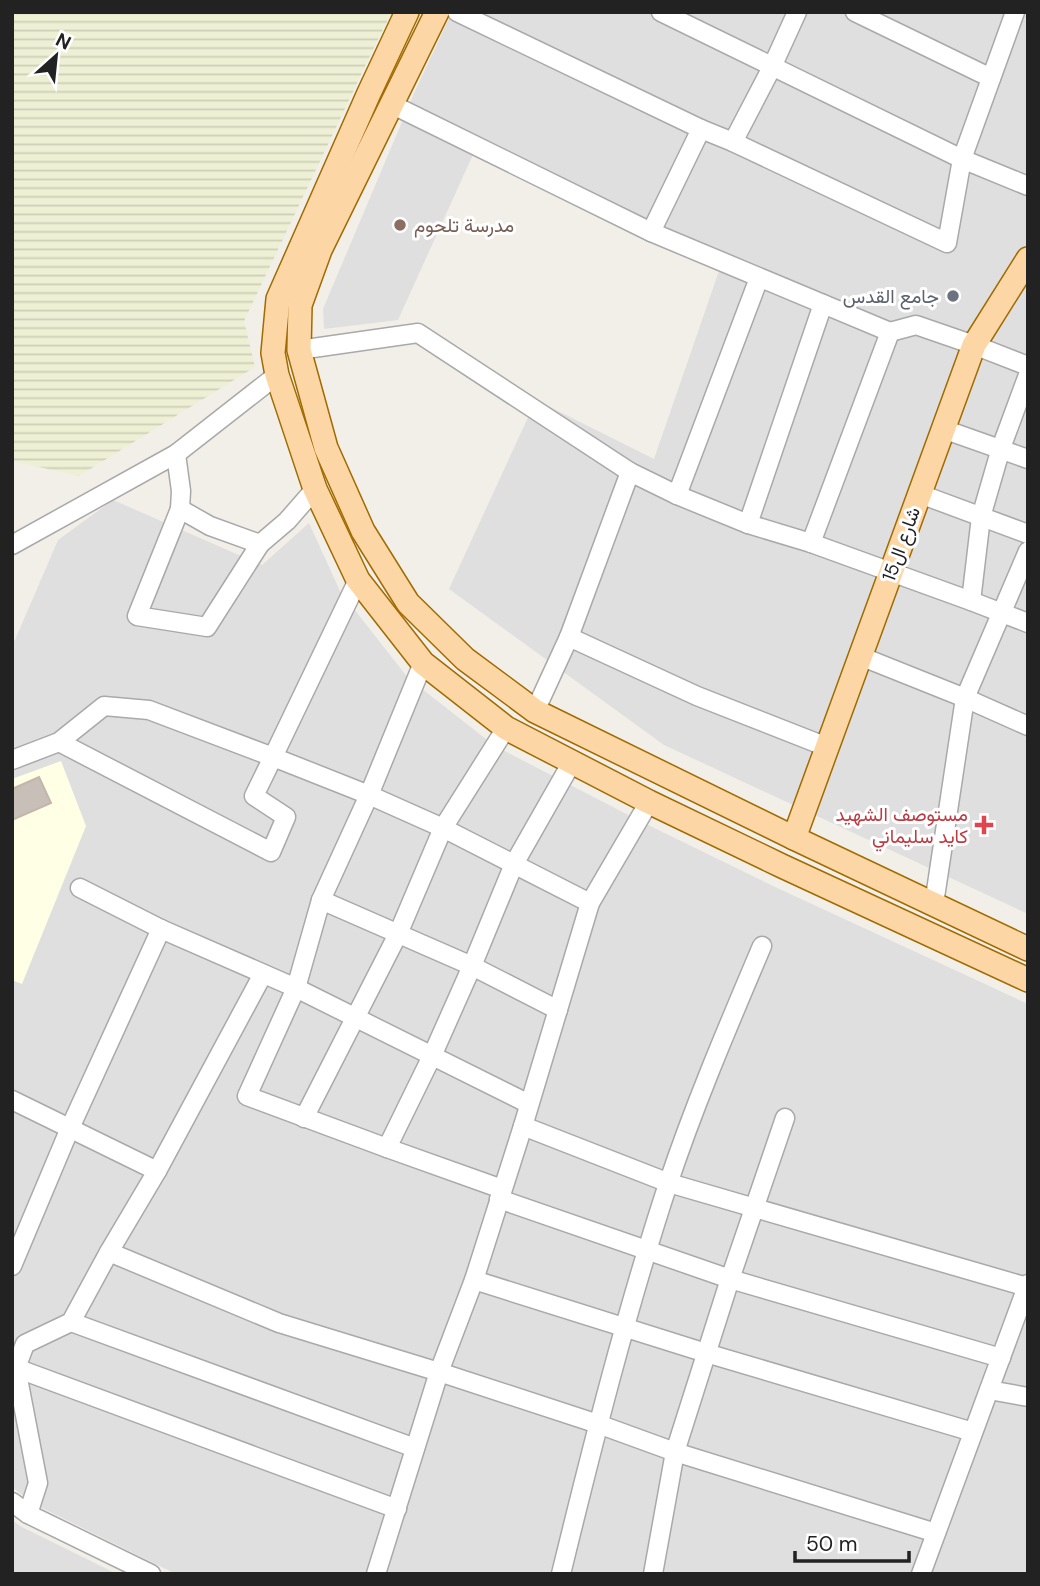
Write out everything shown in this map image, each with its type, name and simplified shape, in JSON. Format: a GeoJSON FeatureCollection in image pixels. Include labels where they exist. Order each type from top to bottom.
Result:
{"type":"FeatureCollection","features":[{"type":"Feature","properties":{"kind":"main road"},"geometry":{"type":"LineString","coordinates":[[407,12],[278,299],[273,353],[277,375],[315,489],[358,580],[423,663],[506,728],[649,802],[1028,980]]}},
{"type":"Feature","properties":{"kind":"main road"},"geometry":{"type":"LineString","coordinates":[[437,12],[320,250],[300,305],[299,350],[326,448],[363,531],[408,603],[465,659],[535,710],[794,838],[1028,948]]}},
{"type":"Feature","properties":{"kind":"main road","name":"شارع ال15"},"geometry":{"type":"LineString","coordinates":[[794,838],[974,345],[1028,259]]}},
{"type":"Feature","properties":{"kind":"street"},"geometry":{"type":"LineString","coordinates":[[457,12],[947,243],[962,159],[1015,12]]}},
{"type":"Feature","properties":{"kind":"street"},"geometry":{"type":"LineString","coordinates":[[661,12],[962,159],[1028,186]]}},
{"type":"Feature","properties":{"kind":"street"},"geometry":{"type":"LineString","coordinates":[[733,142],[797,12]]}},
{"type":"Feature","properties":{"kind":"street"},"geometry":{"type":"LineString","coordinates":[[855,12],[991,78]]}},
{"type":"Feature","properties":{"kind":"street"},"geometry":{"type":"LineString","coordinates":[[393,105],[651,232],[890,332],[916,325],[1028,366]]}},
{"type":"Feature","properties":{"kind":"street"},"geometry":{"type":"LineString","coordinates":[[651,232],[701,129]]}},
{"type":"Feature","properties":{"kind":"street"},"geometry":{"type":"LineString","coordinates":[[677,495],[759,278]]}},
{"type":"Feature","properties":{"kind":"street"},"geometry":{"type":"LineString","coordinates":[[748,524],[823,304]]}},
{"type":"Feature","properties":{"kind":"street"},"geometry":{"type":"LineString","coordinates":[[811,543],[890,332]]}},
{"type":"Feature","properties":{"kind":"street"},"geometry":{"type":"LineString","coordinates":[[299,350],[418,333],[630,472],[677,495],[748,524],[811,543],[1028,623]]}},
{"type":"Feature","properties":{"kind":"street"},"geometry":{"type":"LineString","coordinates":[[12,545],[176,454],[277,375]]}},
{"type":"Feature","properties":{"kind":"street"},"geometry":{"type":"LineString","coordinates":[[971,601],[981,517],[1001,448],[1028,375]]}},
{"type":"Feature","properties":{"kind":"street"},"geometry":{"type":"LineString","coordinates":[[943,429],[1028,459]]}},
{"type":"Feature","properties":{"kind":"street"},"geometry":{"type":"LineString","coordinates":[[176,454],[181,491],[180,509],[137,615],[207,627],[260,544],[287,521],[315,489]]}},
{"type":"Feature","properties":{"kind":"street"},"geometry":{"type":"LineString","coordinates":[[535,710],[569,636],[630,472]]}},
{"type":"Feature","properties":{"kind":"street"},"geometry":{"type":"LineString","coordinates":[[920,494],[1028,534]]}},
{"type":"Feature","properties":{"kind":"street"},"geometry":{"type":"LineString","coordinates":[[180,509],[210,526],[260,544]]}},
{"type":"Feature","properties":{"kind":"street"},"geometry":{"type":"LineString","coordinates":[[934,904],[965,698],[1028,551]]}},
{"type":"Feature","properties":{"kind":"street"},"geometry":{"type":"LineString","coordinates":[[59,742],[271,852],[286,817],[254,796],[358,580]]}},
{"type":"Feature","properties":{"kind":"street"},"geometry":{"type":"LineString","coordinates":[[569,636],[697,696],[827,747]]}},
{"type":"Feature","properties":{"kind":"street"},"geometry":{"type":"LineString","coordinates":[[860,656],[1028,726]]}},
{"type":"Feature","properties":{"kind":"street"},"geometry":{"type":"LineString","coordinates":[[423,663],[369,795],[321,901],[296,988],[247,1096],[648,1251],[730,1279],[1000,1358]]}},
{"type":"Feature","properties":{"kind":"street"},"geometry":{"type":"LineString","coordinates":[[12,760],[59,742],[104,706],[149,710],[369,795],[443,828],[590,903]]}},
{"type":"Feature","properties":{"kind":"street"},"geometry":{"type":"LineString","coordinates":[[304,1118],[398,934],[443,828],[506,728]]}},
{"type":"Feature","properties":{"kind":"street"},"geometry":{"type":"LineString","coordinates":[[387,1148],[432,1056],[514,863],[572,762]]}},
{"type":"Feature","properties":{"kind":"street"},"geometry":{"type":"LineString","coordinates":[[376,1574],[439,1372],[474,1280],[590,903],[649,802]]}},
{"type":"Feature","properties":{"kind":"street"},"geometry":{"type":"LineString","coordinates":[[80,888],[161,929],[296,988],[529,1104]]}},
{"type":"Feature","properties":{"kind":"street"},"geometry":{"type":"LineString","coordinates":[[321,901],[472,966],[558,1010]]}},
{"type":"Feature","properties":{"kind":"street"},"geometry":{"type":"LineString","coordinates":[[12,1266],[70,1128],[161,929]]}},
{"type":"Feature","properties":{"kind":"street"},"geometry":{"type":"LineString","coordinates":[[561,1574],[624,1328],[669,1182],[722,1041],[762,946]]}},
{"type":"Feature","properties":{"kind":"street"},"geometry":{"type":"LineString","coordinates":[[28,1514],[38,1483],[16,1368],[25,1344],[71,1322],[157,1171],[263,974]]}},
{"type":"Feature","properties":{"kind":"street"},"geometry":{"type":"LineString","coordinates":[[12,1100],[157,1171]]}},
{"type":"Feature","properties":{"kind":"street"},"geometry":{"type":"LineString","coordinates":[[653,1574],[675,1452],[785,1118]]}},
{"type":"Feature","properties":{"kind":"street"},"geometry":{"type":"LineString","coordinates":[[523,1126],[669,1182],[753,1209],[1027,1286],[921,1574]]}},
{"type":"Feature","properties":{"kind":"street"},"geometry":{"type":"LineString","coordinates":[[109,1252],[279,1323],[439,1372],[675,1452],[936,1533]]}},
{"type":"Feature","properties":{"kind":"street"},"geometry":{"type":"LineString","coordinates":[[474,1280],[706,1353],[974,1432]]}},
{"type":"Feature","properties":{"kind":"street"},"geometry":{"type":"LineString","coordinates":[[71,1322],[415,1448]]}},
{"type":"Feature","properties":{"kind":"street"},"geometry":{"type":"LineString","coordinates":[[16,1368],[397,1509]]}},
{"type":"Feature","properties":{"kind":"street"},"geometry":{"type":"LineString","coordinates":[[989,1390],[1028,1397]]}},
{"type":"Feature","properties":{"kind":"street"},"geometry":{"type":"LineString","coordinates":[[12,1502],[28,1514],[151,1574]]}},
{"type":"Feature","properties":{"kind":"shaded area"},"geometry":{"type":"Polygon","coordinates":[[[12,12],[392,12],[244,321],[255,367],[79,476],[12,461],[12,12]]]}},
{"type":"Feature","properties":{"kind":"shaded area"},"geometry":{"type":"Polygon","coordinates":[[[452,12],[1028,12],[1028,914],[664,745],[449,589],[536,400],[654,459],[721,265],[476,148],[398,320],[324,329],[323,309],[415,91],[452,12]]]}},
{"type":"Feature","properties":{"kind":"shaded area"},"geometry":{"type":"Polygon","coordinates":[[[113,500],[262,565],[309,523],[340,591],[408,678],[495,746],[773,886],[1028,1004],[1028,1574],[176,1574],[34,1504],[12,1487],[12,642],[58,540],[113,500]]]}},
{"type":"Feature","properties":{"kind":"shaded area"},"geometry":{"type":"Polygon","coordinates":[[[61,761],[86,826],[22,984],[12,980],[12,779],[61,761]]]}},
{"type":"Feature","properties":{"kind":"shaded area"},"geometry":{"type":"Polygon","coordinates":[[[12,1520],[20,1526],[117,1574],[12,1574],[12,1520]]]}},
{"type":"Feature","properties":{"kind":"building"},"geometry":{"type":"Polygon","coordinates":[[[39,777],[51,803],[12,820],[12,789],[39,777]]]}},
{"type":"Feature","properties":{"kind":"place","name":"مدرسة تلحوم"},"geometry":{"type":"Point","coordinates":[400,225]}},
{"type":"Feature","properties":{"kind":"place","name":"جامع القدس"},"geometry":{"type":"Point","coordinates":[953,296]}},
{"type":"Feature","properties":{"kind":"place","name":"مستوصف الشهيد كايد سليماني"},"geometry":{"type":"Point","coordinates":[984,825]}}]}
